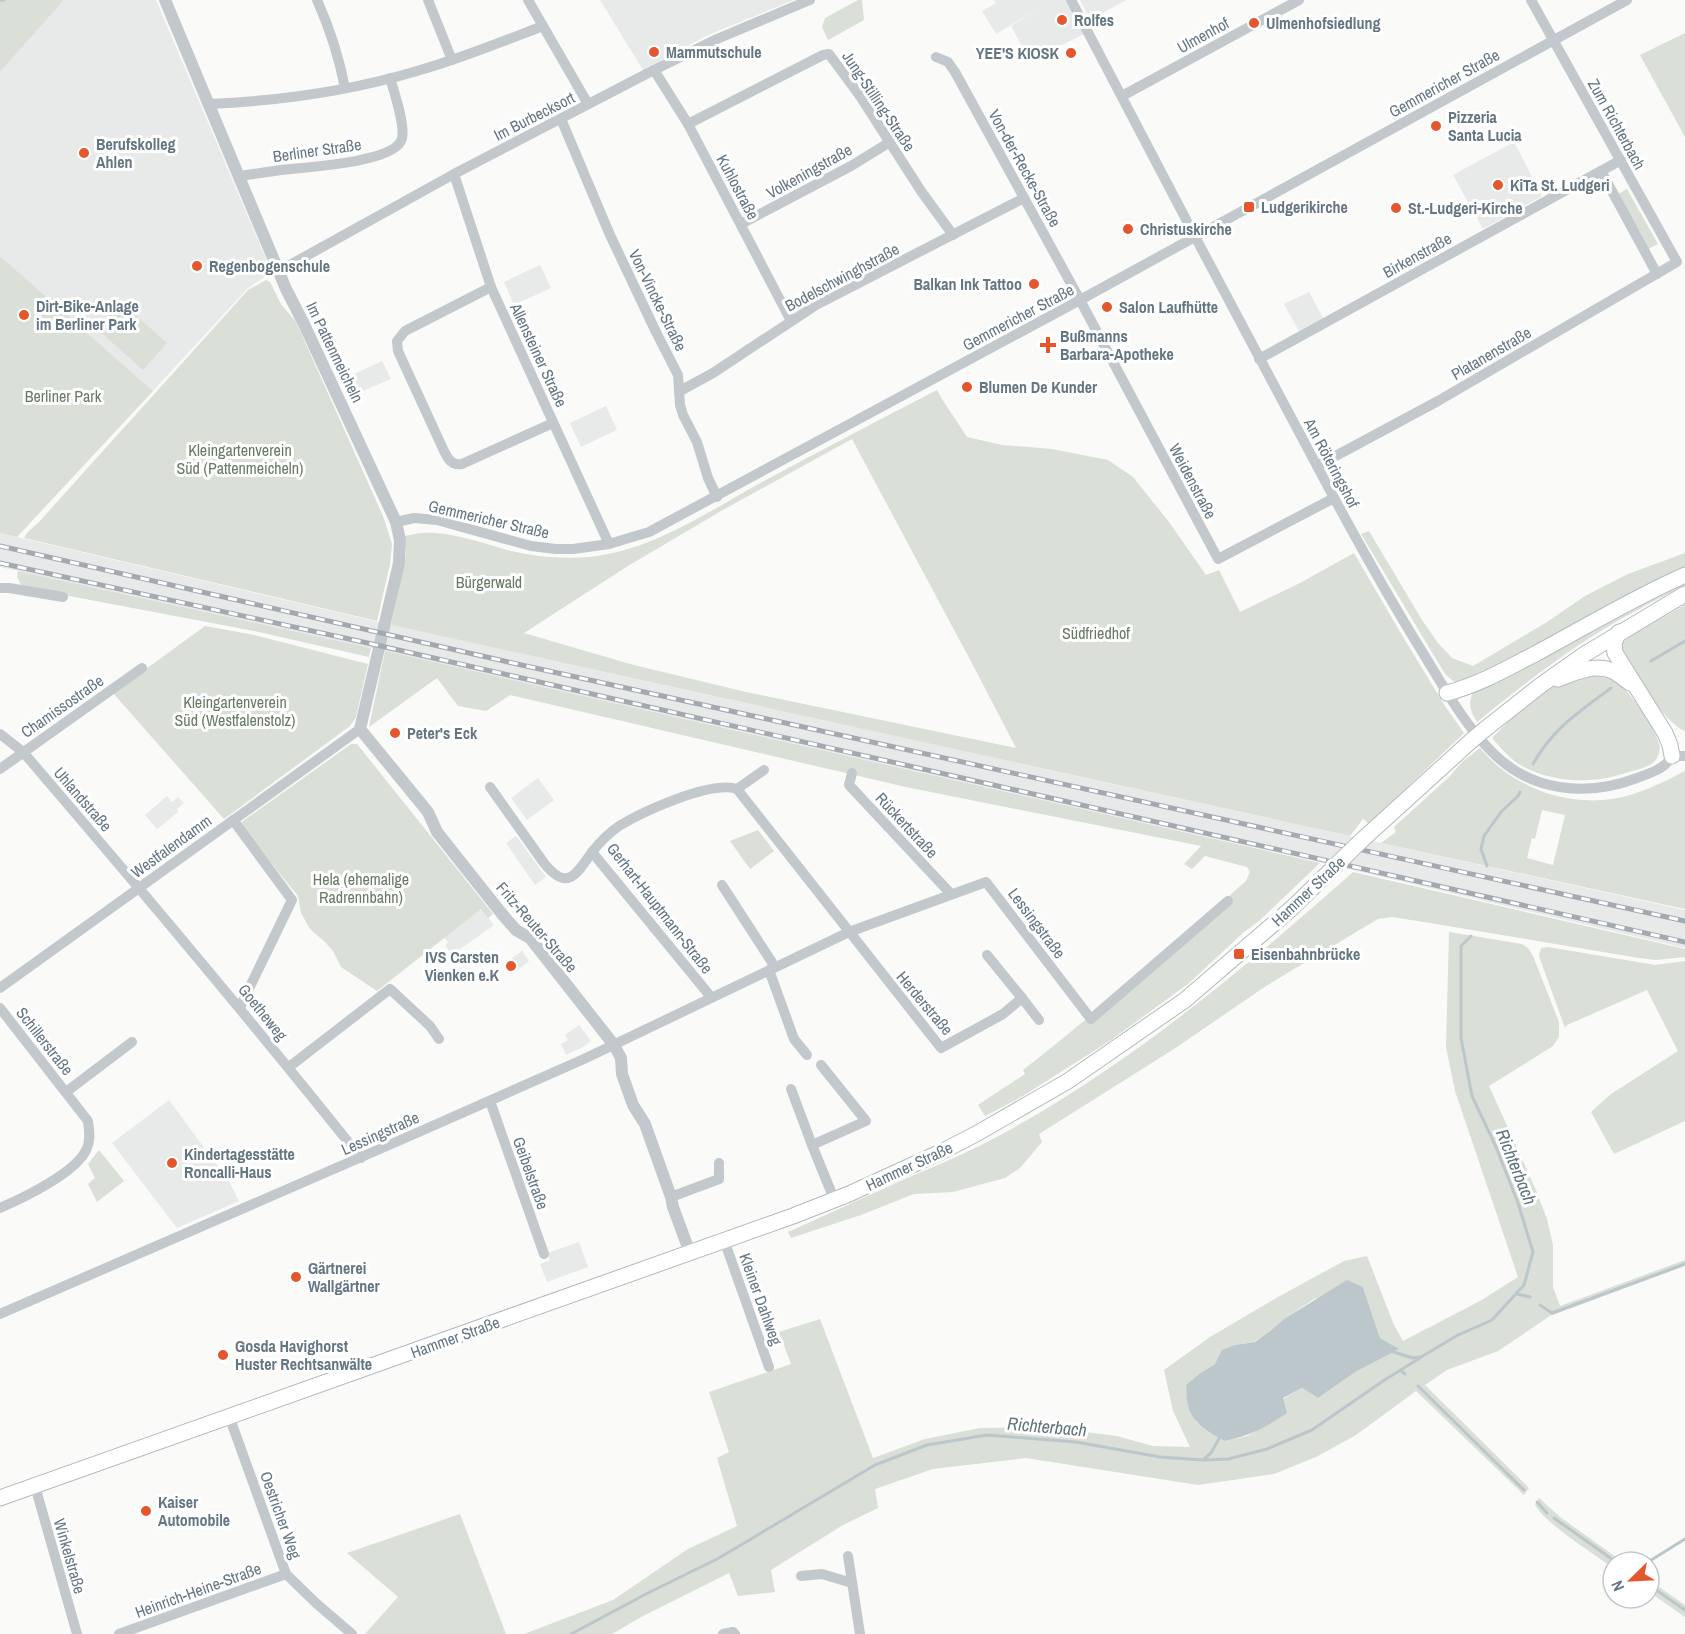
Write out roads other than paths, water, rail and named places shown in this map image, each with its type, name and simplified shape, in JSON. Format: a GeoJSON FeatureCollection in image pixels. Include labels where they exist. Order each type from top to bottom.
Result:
{"type":"FeatureCollection","features":[{"type":"Feature","properties":{"kind":"main road"},"geometry":{"type":"LineString","coordinates":[[1447,693],[1479,682],[1650,591],[1685,575]]}},
{"type":"Feature","properties":{"kind":"main road","name":"Hammer Straße"},"geometry":{"type":"LineString","coordinates":[[0,1498],[690,1253],[834,1199],[976,1134],[1068,1081],[1185,1000],[1292,908],[1362,840],[1484,730],[1541,685],[1619,632],[1685,594]]}},
{"type":"Feature","properties":{"kind":"main road"},"geometry":{"type":"LineString","coordinates":[[1619,632],[1614,643],[1615,653],[1678,756]]}},
{"type":"Feature","properties":{"kind":"main road"},"geometry":{"type":"LineString","coordinates":[[1541,685],[1595,668],[1610,670],[1635,686]]}},
{"type":"Feature","properties":{"kind":"street","name":"Im Pattenmeicheln"},"geometry":{"type":"LineString","coordinates":[[165,0],[289,296],[322,361],[396,522],[400,540],[399,563],[360,729]]}},
{"type":"Feature","properties":{"kind":"street"},"geometry":{"type":"LineString","coordinates":[[317,0],[338,52],[345,88]]}},
{"type":"Feature","properties":{"kind":"street"},"geometry":{"type":"LineString","coordinates":[[428,0],[452,60]]}},
{"type":"Feature","properties":{"kind":"street"},"geometry":{"type":"LineString","coordinates":[[528,0],[588,104]]}},
{"type":"Feature","properties":{"kind":"street","name":"Im Burbecksort"},"geometry":{"type":"LineString","coordinates":[[279,271],[454,174],[654,70],[717,39],[810,0]]}},
{"type":"Feature","properties":{"kind":"street","name":"Am Röteringshof"},"geometry":{"type":"LineString","coordinates":[[1071,0],[1334,498],[1385,590],[1470,728],[1495,755],[1515,771],[1540,783],[1559,788],[1611,786],[1650,773],[1678,756]]}},
{"type":"Feature","properties":{"kind":"street","name":"Ulmenhof"},"geometry":{"type":"LineString","coordinates":[[1122,96],[1299,0]]}},
{"type":"Feature","properties":{"kind":"street","name":"Zum Richterbach"},"geometry":{"type":"LineString","coordinates":[[1531,0],[1677,262]]}},
{"type":"Feature","properties":{"kind":"street","name":"Gemmericher Straße"},"geometry":{"type":"LineString","coordinates":[[396,522],[414,518],[437,520],[531,546],[573,549],[609,544],[649,532],[1080,300],[1627,0]]}},
{"type":"Feature","properties":{"kind":"street"},"geometry":{"type":"LineString","coordinates":[[209,104],[299,96],[416,72],[543,26]]}},
{"type":"Feature","properties":{"kind":"street","name":"Jung-Stilling-Straße"},"geometry":{"type":"LineString","coordinates":[[688,124],[827,54],[831,55],[952,235]]}},
{"type":"Feature","properties":{"kind":"street","name":"Von-der-Recke-Straße"},"geometry":{"type":"LineString","coordinates":[[936,57],[948,62],[955,72],[1080,300]]}},
{"type":"Feature","properties":{"kind":"street","name":"Kuhlostraße"},"geometry":{"type":"LineString","coordinates":[[654,70],[688,124],[791,321]]}},
{"type":"Feature","properties":{"kind":"street","name":"Berliner Straße"},"geometry":{"type":"LineString","coordinates":[[240,176],[349,163],[396,148],[402,140],[403,129],[390,78]]}},
{"type":"Feature","properties":{"kind":"street","name":"Von-Vincke-Straße"},"geometry":{"type":"LineString","coordinates":[[561,119],[610,235],[678,375],[683,415],[697,442],[708,478],[717,497]]}},
{"type":"Feature","properties":{"kind":"street","name":"Volkeningstraße"},"geometry":{"type":"LineString","coordinates":[[741,224],[851,166],[890,142]]}},
{"type":"Feature","properties":{"kind":"street","name":"Birkenstraße"},"geometry":{"type":"LineString","coordinates":[[1259,359],[1621,160]]}},
{"type":"Feature","properties":{"kind":"street"},"geometry":{"type":"LineString","coordinates":[[1601,171],[1657,274]]}},
{"type":"Feature","properties":{"kind":"street","name":"Allensteiner Straße"},"geometry":{"type":"LineString","coordinates":[[454,174],[491,287],[609,544]]}},
{"type":"Feature","properties":{"kind":"street","name":"Bodelschwinghstraße"},"geometry":{"type":"LineString","coordinates":[[680,391],[713,373],[816,305],[1023,198]]}},
{"type":"Feature","properties":{"kind":"street","name":"Platanenstraße"},"geometry":{"type":"LineString","coordinates":[[1317,466],[1438,401],[1677,262]]}},
{"type":"Feature","properties":{"kind":"street"},"geometry":{"type":"LineString","coordinates":[[491,287],[402,333],[396,346],[404,365],[444,451],[454,464],[462,464],[553,423]]}},
{"type":"Feature","properties":{"kind":"street","name":"Weidenstraße"},"geometry":{"type":"LineString","coordinates":[[1080,300],[1218,559],[1334,498]]}},
{"type":"Feature","properties":{"kind":"street"},"geometry":{"type":"LineString","coordinates":[[0,588],[63,597]]}},
{"type":"Feature","properties":{"kind":"street","name":"Chamissostraße"},"geometry":{"type":"LineString","coordinates":[[0,769],[142,668]]}},
{"type":"Feature","properties":{"kind":"street","name":"Westfalendamm"},"geometry":{"type":"LineString","coordinates":[[0,988],[360,729]]}},
{"type":"Feature","properties":{"kind":"street","name":"Fritz-Reuter-Straße"},"geometry":{"type":"LineString","coordinates":[[360,729],[428,812],[437,832],[464,867],[516,930],[530,938],[615,1045],[621,1058],[622,1074],[633,1105],[645,1124],[690,1253]]}},
{"type":"Feature","properties":{"kind":"street","name":"Uhlandstraße"},"geometry":{"type":"LineString","coordinates":[[0,734],[23,752],[140,888]]}},
{"type":"Feature","properties":{"kind":"street"},"geometry":{"type":"LineString","coordinates":[[764,770],[737,789],[849,933]]}},
{"type":"Feature","properties":{"kind":"street","name":"Rückertstraße"},"geometry":{"type":"LineString","coordinates":[[852,773],[849,785],[951,894]]}},
{"type":"Feature","properties":{"kind":"street","name":"Gerhart-Hauptmann-Straße"},"geometry":{"type":"LineString","coordinates":[[711,997],[592,852],[618,827],[641,814],[706,790],[725,786],[737,789]]}},
{"type":"Feature","properties":{"kind":"street"},"geometry":{"type":"LineString","coordinates":[[490,787],[553,874],[566,879],[572,876],[592,852]]}},
{"type":"Feature","properties":{"kind":"street"},"geometry":{"type":"LineString","coordinates":[[233,820],[292,900],[240,1007]]}},
{"type":"Feature","properties":{"kind":"street","name":"Lessingstraße"},"geometry":{"type":"LineString","coordinates":[[0,1314],[615,1045],[711,997],[849,933],[986,882],[1091,1019],[1228,901]]}},
{"type":"Feature","properties":{"kind":"street"},"geometry":{"type":"LineString","coordinates":[[722,885],[772,968],[795,1039],[807,1055]]}},
{"type":"Feature","properties":{"kind":"street","name":"Goetheweg"},"geometry":{"type":"LineString","coordinates":[[140,888],[240,1007],[361,1158]]}},
{"type":"Feature","properties":{"kind":"street","name":"Herderstraße"},"geometry":{"type":"LineString","coordinates":[[849,933],[941,1048],[1002,1014],[1022,998]]}},
{"type":"Feature","properties":{"kind":"street"},"geometry":{"type":"LineString","coordinates":[[987,955],[1039,1020]]}},
{"type":"Feature","properties":{"kind":"street"},"geometry":{"type":"LineString","coordinates":[[289,1067],[390,989],[430,1026],[439,1039]]}},
{"type":"Feature","properties":{"kind":"street","name":"Schillerstraße"},"geometry":{"type":"LineString","coordinates":[[0,1008],[88,1121],[90,1137],[87,1150],[65,1172],[44,1187],[0,1208]]}},
{"type":"Feature","properties":{"kind":"street","name":"Schillerstraße"},"geometry":{"type":"LineString","coordinates":[[66,1092],[132,1042]]}},
{"type":"Feature","properties":{"kind":"street"},"geometry":{"type":"LineString","coordinates":[[812,1145],[866,1121],[821,1065]]}},
{"type":"Feature","properties":{"kind":"street"},"geometry":{"type":"LineString","coordinates":[[791,1089],[834,1199]]}},
{"type":"Feature","properties":{"kind":"street","name":"Geibelstraße"},"geometry":{"type":"LineString","coordinates":[[490,1101],[544,1254]]}},
{"type":"Feature","properties":{"kind":"street"},"geometry":{"type":"LineString","coordinates":[[671,1197],[719,1179],[719,1163]]}},
{"type":"Feature","properties":{"kind":"street","name":"Kleiner Dahlweg"},"geometry":{"type":"LineString","coordinates":[[724,1240],[769,1367]]}},
{"type":"Feature","properties":{"kind":"street","name":"Oestricher Weg"},"geometry":{"type":"LineString","coordinates":[[229,1416],[286,1574],[352,1634]]}},
{"type":"Feature","properties":{"kind":"street","name":"Winkelstraße"},"geometry":{"type":"LineString","coordinates":[[34,1486],[77,1634]]}},
{"type":"Feature","properties":{"kind":"street"},"geometry":{"type":"LineString","coordinates":[[848,1556],[860,1634]]}},
{"type":"Feature","properties":{"kind":"street","name":"Heinrich-Heine-Straße"},"geometry":{"type":"LineString","coordinates":[[119,1634],[286,1574]]}},
{"type":"Feature","properties":{"kind":"street"},"geometry":{"type":"LineString","coordinates":[[801,1576],[822,1574],[852,1583]]}},
{"type":"Feature","properties":{"kind":"street"},"geometry":{"type":"LineString","coordinates":[[723,1634],[733,1632],[735,1634]]}},
{"type":"Feature","properties":{"kind":"waterway","name":"Richterbach"},"geometry":{"type":"LineString","coordinates":[[1651,661],[1685,641]]}},
{"type":"Feature","properties":{"kind":"waterway","name":"Richterbach"},"geometry":{"type":"LineString","coordinates":[[1533,764],[1558,731],[1611,688]]}},
{"type":"Feature","properties":{"kind":"waterway","name":"Richterbach"},"geometry":{"type":"LineString","coordinates":[[1487,866],[1481,849],[1484,836],[1501,812],[1520,792]]}},
{"type":"Feature","properties":{"kind":"waterway","name":"Richterbach"},"geometry":{"type":"LineString","coordinates":[[1390,1351],[1413,1358],[1421,1357],[1458,1335],[1492,1320],[1524,1285],[1533,1252],[1518,1203],[1496,1147],[1472,1096],[1461,1038],[1461,946],[1471,936]]}},
{"type":"Feature","properties":{"kind":"waterway"},"geometry":{"type":"LineString","coordinates":[[1540,1305],[1552,1313],[1685,1264]]}},
{"type":"Feature","properties":{"kind":"waterway"},"geometry":{"type":"LineString","coordinates":[[1517,1294],[1530,1297]]}},
{"type":"Feature","properties":{"kind":"waterway"},"geometry":{"type":"LineString","coordinates":[[1204,1460],[1228,1459],[1267,1449],[1312,1430],[1420,1358]]}},
{"type":"Feature","properties":{"kind":"waterway","name":"Richterbach"},"geometry":{"type":"LineString","coordinates":[[1400,1370],[1405,1374]]}},
{"type":"Feature","properties":{"kind":"waterway"},"geometry":{"type":"LineString","coordinates":[[1418,1386],[1524,1490]]}},
{"type":"Feature","properties":{"kind":"waterway","name":"Richterbach"},"geometry":{"type":"LineString","coordinates":[[571,1634],[719,1558],[875,1465],[927,1445],[987,1435],[1076,1442],[1160,1457],[1203,1460],[1211,1453],[1221,1435]]}},
{"type":"Feature","properties":{"kind":"waterway"},"geometry":{"type":"LineString","coordinates":[[1537,1502],[1547,1513]]}},
{"type":"Feature","properties":{"kind":"waterway"},"geometry":{"type":"LineString","coordinates":[[1554,1518],[1601,1551]]}},
{"type":"Feature","properties":{"kind":"waterway"},"geometry":{"type":"LineString","coordinates":[[1661,1554],[1685,1539]]}},
{"type":"Feature","properties":{"kind":"waterway"},"geometry":{"type":"LineString","coordinates":[[1661,1593],[1685,1610]]}},
{"type":"Feature","properties":{"kind":"railway"},"geometry":{"type":"LineString","coordinates":[[0,546],[517,664],[1685,921]]}},
{"type":"Feature","properties":{"kind":"railway"},"geometry":{"type":"LineString","coordinates":[[0,563],[372,644],[1685,942]]}},
{"type":"Feature","properties":{"kind":"place","name":"Rolfes"},"geometry":{"type":"Point","coordinates":[1062,20]}},
{"type":"Feature","properties":{"kind":"place","name":"Ulmenhofsiedlung"},"geometry":{"type":"Point","coordinates":[1254,23]}},
{"type":"Feature","properties":{"kind":"place","name":"Mammutschule"},"geometry":{"type":"Point","coordinates":[654,52]}},
{"type":"Feature","properties":{"kind":"place","name":"YEE'S KIOSK"},"geometry":{"type":"Point","coordinates":[1071,53]}},
{"type":"Feature","properties":{"kind":"place","name":"Pizzeria Santa Lucia"},"geometry":{"type":"Point","coordinates":[1436,126]}},
{"type":"Feature","properties":{"kind":"place","name":"Berufskolleg Ahlen"},"geometry":{"type":"Point","coordinates":[84,153]}},
{"type":"Feature","properties":{"kind":"place","name":"KiTa St. Ludgeri"},"geometry":{"type":"Point","coordinates":[1498,185]}},
{"type":"Feature","properties":{"kind":"place","name":"Ludgerikirche"},"geometry":{"type":"Point","coordinates":[1249,207]}},
{"type":"Feature","properties":{"kind":"place","name":"St.-Ludgeri-Kirche"},"geometry":{"type":"Point","coordinates":[1396,208]}},
{"type":"Feature","properties":{"kind":"place","name":"Christuskirche"},"geometry":{"type":"Point","coordinates":[1128,229]}},
{"type":"Feature","properties":{"kind":"place","name":"Regenbogenschule"},"geometry":{"type":"Point","coordinates":[197,266]}},
{"type":"Feature","properties":{"kind":"place","name":"Balkan Ink Tattoo"},"geometry":{"type":"Point","coordinates":[1034,284]}},
{"type":"Feature","properties":{"kind":"place","name":"Salon Laufhütte"},"geometry":{"type":"Point","coordinates":[1107,307]}},
{"type":"Feature","properties":{"kind":"place","name":"Dirt-Bike-Anlage im Berliner Park"},"geometry":{"type":"Point","coordinates":[24,315]}},
{"type":"Feature","properties":{"kind":"place","name":"Bußmanns Barbara-Apotheke"},"geometry":{"type":"Point","coordinates":[1048,345]}},
{"type":"Feature","properties":{"kind":"place","name":"Blumen De Kunder"},"geometry":{"type":"Point","coordinates":[967,387]}},
{"type":"Feature","properties":{"kind":"place","name":"Peter's Eck"},"geometry":{"type":"Point","coordinates":[395,733]}},
{"type":"Feature","properties":{"kind":"place","name":"Eisenbahnbrücke"},"geometry":{"type":"Point","coordinates":[1239,954]}},
{"type":"Feature","properties":{"kind":"place","name":"IVS Carsten Vienken e.K"},"geometry":{"type":"Point","coordinates":[511,966]}},
{"type":"Feature","properties":{"kind":"place","name":"Kindertagesstätte Roncalli-Haus"},"geometry":{"type":"Point","coordinates":[172,1163]}},
{"type":"Feature","properties":{"kind":"place","name":"Gärtnerei Wallgärtner"},"geometry":{"type":"Point","coordinates":[296,1277]}},
{"type":"Feature","properties":{"kind":"place","name":"Gosda Havighorst Huster Rechtsanwälte"},"geometry":{"type":"Point","coordinates":[223,1355]}},
{"type":"Feature","properties":{"kind":"place","name":"Kaiser Automobile"},"geometry":{"type":"Point","coordinates":[146,1511]}},
{"type":"Feature","properties":{"kind":"park label","name":"Berliner Park"},"geometry":{"type":"Point","coordinates":[63,396]}},
{"type":"Feature","properties":{"kind":"park label","name":"Kleingartenverein Süd (Pattenmeicheln)"},"geometry":{"type":"Point","coordinates":[240,459]}},
{"type":"Feature","properties":{"kind":"park label","name":"Bürgerwald"},"geometry":{"type":"Point","coordinates":[489,582]}},
{"type":"Feature","properties":{"kind":"park label","name":"Südfriedhof"},"geometry":{"type":"Point","coordinates":[1096,633]}},
{"type":"Feature","properties":{"kind":"park label","name":"Kleingartenverein Süd (Westfalenstolz)"},"geometry":{"type":"Point","coordinates":[235,711]}},
{"type":"Feature","properties":{"kind":"park label","name":"Hela (ehemalige Radrennbahn)"},"geometry":{"type":"Point","coordinates":[361,888]}}]}
